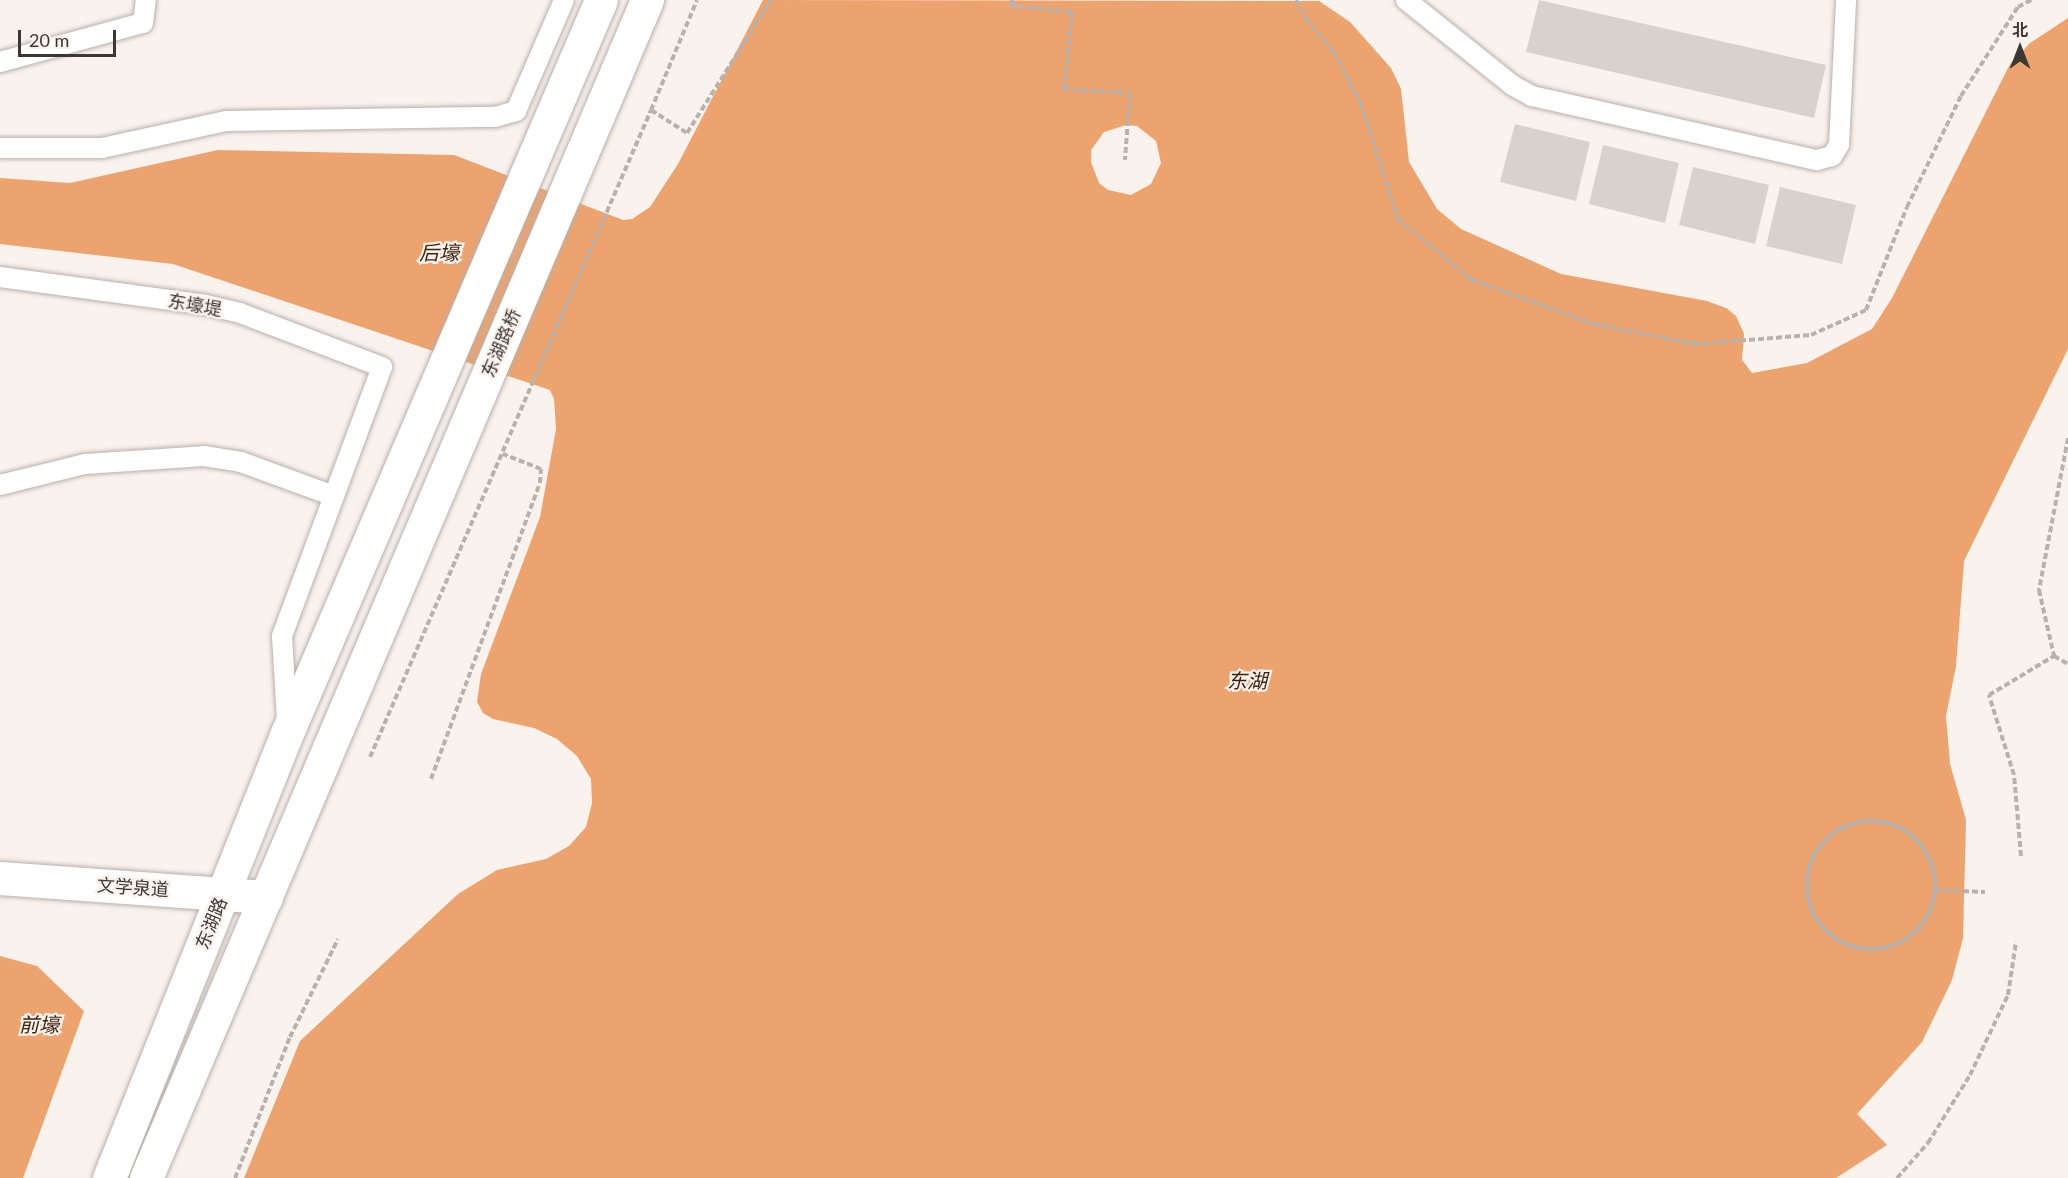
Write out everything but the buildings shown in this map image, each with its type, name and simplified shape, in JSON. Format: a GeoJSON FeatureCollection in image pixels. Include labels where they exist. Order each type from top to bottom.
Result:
{"type":"FeatureCollection","features":[{"type":"Feature","properties":{"kind":"main road","name":"东湖路"},"geometry":{"type":"LineString","coordinates":[[109,1178],[288,733],[601,0]]}},
{"type":"Feature","properties":{"kind":"main road","name":"东湖路桥"},"geometry":{"type":"LineString","coordinates":[[266,897],[647,0]]}},
{"type":"Feature","properties":{"kind":"main road","name":"文学泉道"},"geometry":{"type":"LineString","coordinates":[[0,878],[266,897]]}},
{"type":"Feature","properties":{"kind":"main road"},"geometry":{"type":"LineString","coordinates":[[146,1178],[266,897]]}},
{"type":"Feature","properties":{"kind":"lane"},"geometry":{"type":"LineString","coordinates":[[0,62],[143,23],[146,0]]}},
{"type":"Feature","properties":{"kind":"lane"},"geometry":{"type":"LineString","coordinates":[[0,148],[102,148],[226,121],[495,117],[516,111],[564,0]]}},
{"type":"Feature","properties":{"kind":"lane"},"geometry":{"type":"LineString","coordinates":[[1407,0],[1512,85],[1532,96],[1817,160],[1832,156],[1839,145],[1846,0]]}},
{"type":"Feature","properties":{"kind":"lane","name":"东壕堤"},"geometry":{"type":"LineString","coordinates":[[0,277],[207,305],[240,313],[382,367],[334,496]]}},
{"type":"Feature","properties":{"kind":"lane"},"geometry":{"type":"LineString","coordinates":[[0,485],[84,464],[204,456],[241,462],[334,496],[282,636],[288,733]]}},
{"type":"Feature","properties":{"kind":"path"},"geometry":{"type":"LineString","coordinates":[[370,757],[504,454],[697,0]]}},
{"type":"Feature","properties":{"kind":"path"},"geometry":{"type":"LineString","coordinates":[[651,110],[687,133],[771,0]]}},
{"type":"Feature","properties":{"kind":"path"},"geometry":{"type":"LineString","coordinates":[[1012,0],[1011,6],[1072,12],[1064,89],[1130,93],[1125,160]]}},
{"type":"Feature","properties":{"kind":"path"},"geometry":{"type":"LineString","coordinates":[[1296,0],[1306,19],[1334,52],[1360,104],[1398,219],[1472,280],[1593,324],[1695,344],[1811,335],[1866,310],[1907,207],[1961,96],[2018,7],[2031,0]]}},
{"type":"Feature","properties":{"kind":"path"},"geometry":{"type":"LineString","coordinates":[[2068,438],[2039,590],[2054,656],[2068,664]]}},
{"type":"Feature","properties":{"kind":"path"},"geometry":{"type":"LineString","coordinates":[[431,779],[540,483],[541,469],[504,454]]}},
{"type":"Feature","properties":{"kind":"path"},"geometry":{"type":"LineString","coordinates":[[2021,856],[2014,775],[1989,695],[2054,656]]}},
{"type":"Feature","properties":{"kind":"path"},"geometry":{"type":"LineString","coordinates":[[1868,819],[1905,830],[1931,858],[1936,890],[1925,921],[1905,940],[1871,952],[1836,942],[1814,918],[1806,883],[1815,849],[1837,830],[1868,819]]}},
{"type":"Feature","properties":{"kind":"path"},"geometry":{"type":"LineString","coordinates":[[1936,890],[1985,892]]}},
{"type":"Feature","properties":{"kind":"path"},"geometry":{"type":"LineString","coordinates":[[235,1178],[290,1037],[338,939]]}},
{"type":"Feature","properties":{"kind":"path"},"geometry":{"type":"LineString","coordinates":[[1897,1178],[1928,1143],[1970,1075],[2008,995],[2016,942]]}},
{"type":"Feature","properties":{"kind":"water","name":"东湖"},"geometry":{"type":"Polygon","coordinates":[[[763,0],[1319,1],[1350,22],[1391,68],[1401,89],[1409,162],[1437,209],[1461,229],[1561,274],[1707,301],[1726,308],[1736,316],[1744,334],[1742,360],[1752,373],[1807,363],[1872,329],[1892,298],[2010,64],[2030,43],[2068,18],[2068,349],[1964,561],[1956,666],[1946,716],[1950,764],[1966,820],[1963,938],[1952,980],[1922,1042],[1857,1114],[1887,1145],[1836,1178],[244,1178],[300,1041],[458,894],[497,870],[546,859],[569,846],[586,827],[592,803],[591,779],[577,756],[557,739],[534,728],[493,719],[483,713],[477,702],[481,674],[540,517],[556,429],[554,399],[550,390],[173,264],[0,244],[0,178],[70,183],[218,150],[454,155],[623,220],[632,219],[650,207],[678,164],[763,0]],[[1126,125],[1104,132],[1091,150],[1091,162],[1099,183],[1108,190],[1131,195],[1151,184],[1161,163],[1156,141],[1137,126],[1126,125]]]}},
{"type":"Feature","properties":{"kind":"water","name":"前壕"},"geometry":{"type":"Polygon","coordinates":[[[0,956],[37,966],[84,1011],[23,1178],[0,1178],[0,956]]]}},
{"type":"Feature","properties":{"kind":"water label","name":"后壕"},"geometry":{"type":"Point","coordinates":[439,252]}}]}
